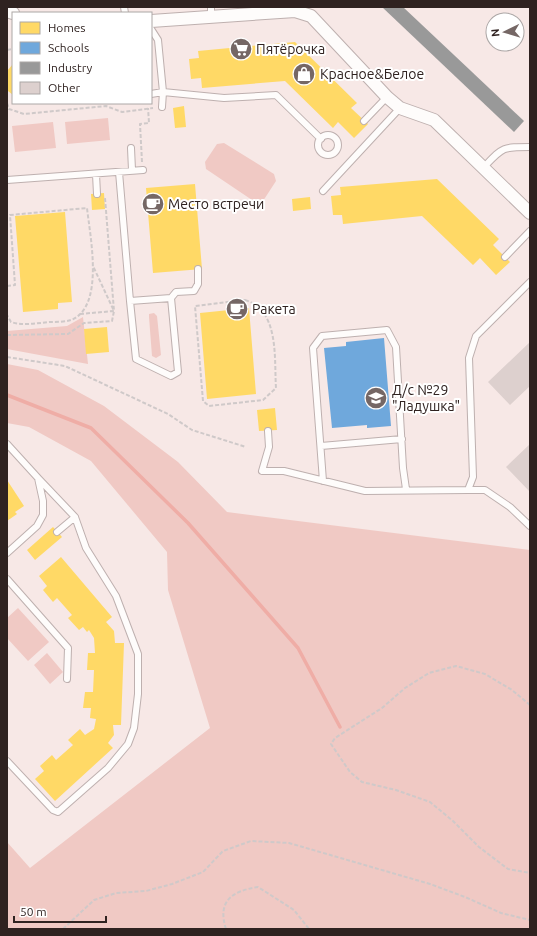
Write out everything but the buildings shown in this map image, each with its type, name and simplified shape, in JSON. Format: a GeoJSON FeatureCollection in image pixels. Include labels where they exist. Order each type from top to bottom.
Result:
{"type":"FeatureCollection","features":[{"type":"Feature","properties":{"kind":"street"},"geometry":{"type":"LineString","coordinates":[[152,21],[211,12],[295,10],[311,16],[387,97],[400,108],[434,120],[530,213]]}},
{"type":"Feature","properties":{"kind":"lane"},"geometry":{"type":"LineString","coordinates":[[152,31],[158,40],[163,92],[162,107]]}},
{"type":"Feature","properties":{"kind":"lane"},"geometry":{"type":"LineString","coordinates":[[152,94],[163,92],[224,98],[276,95],[321,139]]}},
{"type":"Feature","properties":{"kind":"lane"},"geometry":{"type":"LineString","coordinates":[[364,121],[387,97]]}},
{"type":"Feature","properties":{"kind":"lane"},"geometry":{"type":"LineString","coordinates":[[323,191],[400,108]]}},
{"type":"Feature","properties":{"kind":"lane"},"geometry":{"type":"LineString","coordinates":[[484,167],[501,150],[508,147],[530,147]]}},
{"type":"Feature","properties":{"kind":"lane"},"geometry":{"type":"LineString","coordinates":[[131,148],[132,170]]}},
{"type":"Feature","properties":{"kind":"lane"},"geometry":{"type":"LineString","coordinates":[[7,180],[143,170]]}},
{"type":"Feature","properties":{"kind":"lane"},"geometry":{"type":"LineString","coordinates":[[119,172],[136,359],[171,376],[178,372],[171,298],[176,292],[194,291],[198,284],[198,269]]}},
{"type":"Feature","properties":{"kind":"lane"},"geometry":{"type":"LineString","coordinates":[[96,174],[97,193]]}},
{"type":"Feature","properties":{"kind":"lane"},"geometry":{"type":"LineString","coordinates":[[505,257],[530,231]]}},
{"type":"Feature","properties":{"kind":"lane"},"geometry":{"type":"LineString","coordinates":[[468,490],[473,476],[468,358],[476,336],[530,282]]}},
{"type":"Feature","properties":{"kind":"lane"},"geometry":{"type":"LineString","coordinates":[[130,301],[171,298]]}},
{"type":"Feature","properties":{"kind":"lane"},"geometry":{"type":"LineString","coordinates":[[323,481],[313,348],[322,336],[388,330],[396,347],[406,489]]}},
{"type":"Feature","properties":{"kind":"lane"},"geometry":{"type":"LineString","coordinates":[[268,431],[269,447],[262,471],[284,471],[365,491],[406,489],[485,490],[510,507],[530,526]]}},
{"type":"Feature","properties":{"kind":"lane"},"geometry":{"type":"LineString","coordinates":[[321,446],[402,439]]}},
{"type":"Feature","properties":{"kind":"lane"},"geometry":{"type":"LineString","coordinates":[[7,444],[75,517],[86,548],[116,596],[138,654],[138,694],[134,728],[128,744],[108,768],[58,812],[53,810],[7,761]]}},
{"type":"Feature","properties":{"kind":"lane"},"geometry":{"type":"LineString","coordinates":[[7,553],[37,526],[42,515],[43,501],[38,478]]}},
{"type":"Feature","properties":{"kind":"lane"},"geometry":{"type":"LineString","coordinates":[[57,532],[75,517]]}},
{"type":"Feature","properties":{"kind":"lane"},"geometry":{"type":"LineString","coordinates":[[7,579],[68,648],[67,680]]}},
{"type":"Feature","properties":{"kind":"path"},"geometry":{"type":"LineString","coordinates":[[7,103],[8,109],[24,114],[106,106],[122,112],[162,107]]}},
{"type":"Feature","properties":{"kind":"path"},"geometry":{"type":"LineString","coordinates":[[143,170],[140,124],[149,123],[148,108]]}},
{"type":"Feature","properties":{"kind":"path"},"geometry":{"type":"LineString","coordinates":[[7,335],[68,334],[84,323],[112,320],[114,311],[105,191],[97,193]]}},
{"type":"Feature","properties":{"kind":"path"},"geometry":{"type":"LineString","coordinates":[[7,286],[15,285],[10,215],[87,208],[94,281],[89,301],[80,314],[72,320],[20,325],[11,322],[7,315]]}},
{"type":"Feature","properties":{"kind":"path"},"geometry":{"type":"LineString","coordinates":[[92,265],[114,311]]}},
{"type":"Feature","properties":{"kind":"path"},"geometry":{"type":"LineString","coordinates":[[245,300],[254,303],[266,315],[271,328],[276,388],[263,400],[209,406],[203,401],[195,306],[245,300]]}},
{"type":"Feature","properties":{"kind":"path"},"geometry":{"type":"LineString","coordinates":[[80,314],[114,311]]}},
{"type":"Feature","properties":{"kind":"path"},"geometry":{"type":"LineString","coordinates":[[7,357],[65,366],[168,414],[192,430],[246,447]]}},
{"type":"Feature","properties":{"kind":"path"},"geometry":{"type":"LineString","coordinates":[[530,705],[512,690],[485,674],[456,666],[429,673],[405,688],[382,708],[335,738],[331,744],[350,772],[362,782],[396,790],[430,802],[453,821],[479,847],[508,869],[530,873]]}},
{"type":"Feature","properties":{"kind":"path"},"geometry":{"type":"LineString","coordinates":[[63,929],[94,900],[116,893],[146,891],[172,884],[203,872],[223,851],[250,842],[289,843],[430,884],[501,913],[530,920]]}},
{"type":"Feature","properties":{"kind":"path"},"geometry":{"type":"LineString","coordinates":[[226,929],[222,916],[228,900],[242,890],[258,887],[294,910],[309,929]]}},
{"type":"Feature","properties":{"kind":"shaded area"},"geometry":{"type":"Polygon","coordinates":[[[108,118],[110,140],[67,144],[65,122],[108,118]]]}},
{"type":"Feature","properties":{"kind":"shaded area"},"geometry":{"type":"Polygon","coordinates":[[[53,122],[56,148],[15,152],[12,126],[53,122]]]}},
{"type":"Feature","properties":{"kind":"shaded area"},"geometry":{"type":"Polygon","coordinates":[[[224,143],[274,174],[276,181],[263,201],[255,202],[206,169],[205,162],[217,144],[224,143]]]}},
{"type":"Feature","properties":{"kind":"shaded area"},"geometry":{"type":"Polygon","coordinates":[[[154,313],[157,316],[161,355],[156,358],[152,356],[149,317],[149,314],[154,313]]]}},
{"type":"Feature","properties":{"kind":"shaded area"},"geometry":{"type":"Polygon","coordinates":[[[83,317],[88,364],[7,349],[7,331],[67,326],[83,317]]]}},
{"type":"Feature","properties":{"kind":"shaded area"},"geometry":{"type":"Polygon","coordinates":[[[7,364],[38,370],[104,406],[178,462],[227,512],[530,550],[530,929],[7,929],[7,842],[30,868],[210,728],[168,590],[167,552],[91,461],[29,427],[7,423],[7,364]]]}},
{"type":"Feature","properties":{"kind":"shaded area"},"geometry":{"type":"Polygon","coordinates":[[[18,608],[49,642],[28,661],[7,638],[7,618],[18,608]]]}},
{"type":"Feature","properties":{"kind":"shaded area"},"geometry":{"type":"Polygon","coordinates":[[[47,653],[63,672],[50,684],[34,665],[47,653]]]}},
{"type":"Feature","properties":{"kind":"waterway"},"geometry":{"type":"LineString","coordinates":[[7,395],[91,428],[188,523],[298,648],[340,727]]}},
{"type":"Feature","properties":{"kind":"place","name":"Пятёрочка"},"geometry":{"type":"Point","coordinates":[241,49]}},
{"type":"Feature","properties":{"kind":"place","name":"Красное&Белое"},"geometry":{"type":"Point","coordinates":[304,74]}},
{"type":"Feature","properties":{"kind":"place","name":"Место встречи"},"geometry":{"type":"Point","coordinates":[153,204]}},
{"type":"Feature","properties":{"kind":"place","name":"Ракета"},"geometry":{"type":"Point","coordinates":[237,309]}},
{"type":"Feature","properties":{"kind":"place","name":"Д/с №29 \"Ладушка\""},"geometry":{"type":"Point","coordinates":[376,398]}}]}
